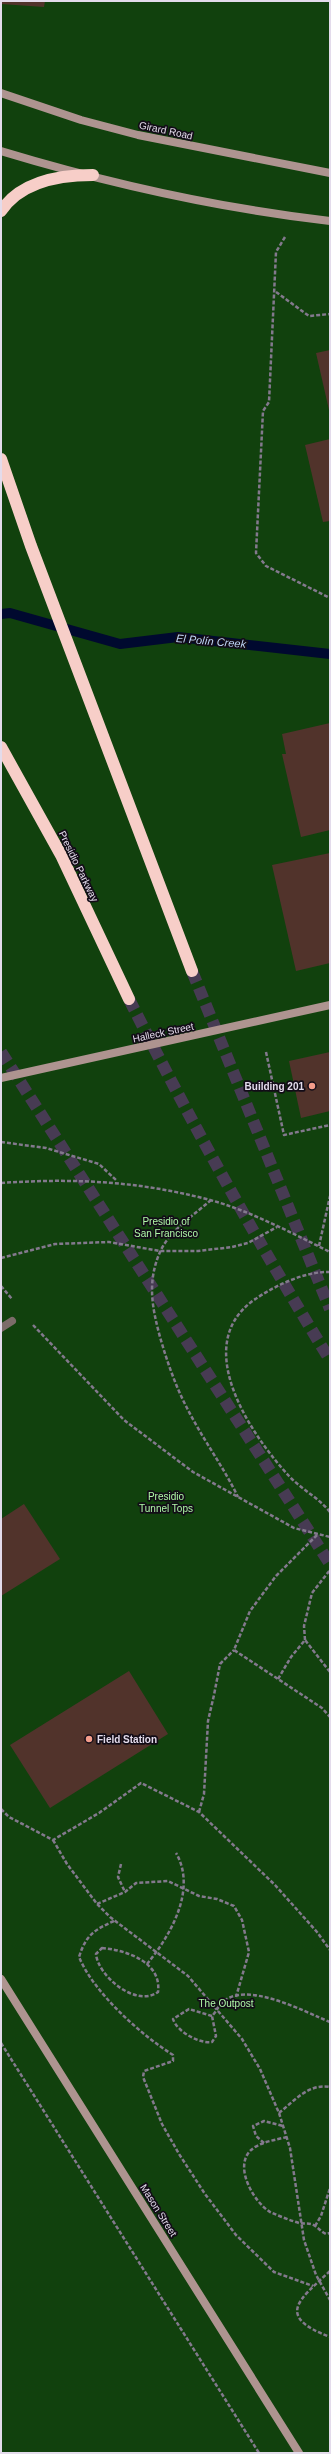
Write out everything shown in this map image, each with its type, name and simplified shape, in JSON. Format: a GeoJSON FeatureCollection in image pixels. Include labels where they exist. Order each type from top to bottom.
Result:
{"type":"FeatureCollection","features":[{"type":"Feature","properties":{"kind":"highway"},"geometry":{"type":"LineString","coordinates":[[1,211],[12,198],[34,185],[66,176],[93,175]]}},
{"type":"Feature","properties":{"kind":"highway"},"geometry":{"type":"LineString","coordinates":[[1,459],[17,508],[192,971]]}},
{"type":"Feature","properties":{"kind":"highway","name":"Presidio Parkway"},"geometry":{"type":"LineString","coordinates":[[1,747],[60,855],[130,998]]}},
{"type":"Feature","properties":{"kind":"street","name":"Girard Road"},"geometry":{"type":"LineString","coordinates":[[1,93],[80,120],[138,135],[330,173]]}},
{"type":"Feature","properties":{"kind":"street"},"geometry":{"type":"LineString","coordinates":[[1,151],[93,175],[295,217],[330,221]]}},
{"type":"Feature","properties":{"kind":"street","name":"Halleck Street"},"geometry":{"type":"LineString","coordinates":[[1,1078],[330,1005]]}},
{"type":"Feature","properties":{"kind":"street","name":"Mason Street"},"geometry":{"type":"LineString","coordinates":[[1,1978],[299,2453]]}},
{"type":"Feature","properties":{"kind":"lane"},"geometry":{"type":"LineString","coordinates":[[1,1328],[12,1321]]}},
{"type":"Feature","properties":{"kind":"path"},"geometry":{"type":"LineString","coordinates":[[295,217],[276,252],[276,292],[269,402],[264,411],[256,552],[266,566],[330,598]]}},
{"type":"Feature","properties":{"kind":"path"},"geometry":{"type":"LineString","coordinates":[[276,292],[310,316],[330,314]]}},
{"type":"Feature","properties":{"kind":"path"},"geometry":{"type":"LineString","coordinates":[[266,1052],[284,1134],[330,1125]]}},
{"type":"Feature","properties":{"kind":"path"},"geometry":{"type":"LineString","coordinates":[[1,1142],[46,1148],[98,1164],[117,1182]]}},
{"type":"Feature","properties":{"kind":"path"},"geometry":{"type":"LineString","coordinates":[[1,1183],[52,1179],[117,1182],[211,1200],[277,1226],[330,1252]]}},
{"type":"Feature","properties":{"kind":"path"},"geometry":{"type":"LineString","coordinates":[[319,1246],[330,1196]]}},
{"type":"Feature","properties":{"kind":"path"},"geometry":{"type":"LineString","coordinates":[[211,1200],[171,1236],[160,1251],[152,1276],[150,1295],[165,1355],[187,1408],[239,1497]]}},
{"type":"Feature","properties":{"kind":"path"},"geometry":{"type":"LineString","coordinates":[[1,1258],[55,1244],[109,1242],[160,1251],[198,1251],[232,1247],[248,1243],[277,1226]]}},
{"type":"Feature","properties":{"kind":"path"},"geometry":{"type":"LineString","coordinates":[[330,1272],[293,1280],[262,1295],[247,1305],[235,1320],[227,1336],[226,1351],[232,1388],[256,1435],[289,1477],[330,1512]]}},
{"type":"Feature","properties":{"kind":"path"},"geometry":{"type":"LineString","coordinates":[[1,1286],[16,1304]]}},
{"type":"Feature","properties":{"kind":"path"},"geometry":{"type":"LineString","coordinates":[[30,1322],[124,1420],[193,1472],[294,1528],[317,1535],[330,1537]]}},
{"type":"Feature","properties":{"kind":"path"},"geometry":{"type":"LineString","coordinates":[[199,1812],[204,1794],[208,1721],[220,1664],[234,1650],[250,1611],[276,1576],[317,1535]]}},
{"type":"Feature","properties":{"kind":"path"},"geometry":{"type":"LineString","coordinates":[[330,1570],[312,1593],[304,1626],[305,1640],[330,1672]]}},
{"type":"Feature","properties":{"kind":"path"},"geometry":{"type":"LineString","coordinates":[[278,1679],[291,1657],[305,1640]]}},
{"type":"Feature","properties":{"kind":"path"},"geometry":{"type":"LineString","coordinates":[[234,1650],[322,1708],[330,1718]]}},
{"type":"Feature","properties":{"kind":"path"},"geometry":{"type":"LineString","coordinates":[[53,1840],[99,1813],[141,1783],[199,1812],[275,1885],[317,1932],[330,1950]]}},
{"type":"Feature","properties":{"kind":"path"},"geometry":{"type":"LineString","coordinates":[[1,1809],[9,1817],[53,1840],[75,1876],[97,1904],[114,1921],[188,1976],[242,2039],[260,2069],[279,2113],[287,2138],[300,2224],[304,2240],[319,2281],[330,2300]]}},
{"type":"Feature","properties":{"kind":"path"},"geometry":{"type":"LineString","coordinates":[[147,1964],[172,1929],[183,1889],[181,1861],[176,1853]]}},
{"type":"Feature","properties":{"kind":"path"},"geometry":{"type":"LineString","coordinates":[[121,1864],[118,1877],[125,1892]]}},
{"type":"Feature","properties":{"kind":"path"},"geometry":{"type":"LineString","coordinates":[[97,1904],[125,1892],[136,1884],[151,1881],[168,1881],[183,1889],[234,1906],[242,1920],[249,1952],[236,1997]]}},
{"type":"Feature","properties":{"kind":"path"},"geometry":{"type":"LineString","coordinates":[[114,1921],[94,1930],[83,1944],[79,1957],[85,1971],[97,1988],[120,2012],[173,2055],[173,2061],[144,2071],[143,2077],[162,2124],[205,2194],[236,2235],[274,2272],[313,2286]]}},
{"type":"Feature","properties":{"kind":"path"},"geometry":{"type":"LineString","coordinates":[[102,1948],[123,1950],[147,1964],[155,1974],[159,1984],[158,1992],[152,1997],[139,1997],[119,1987],[103,1970],[96,1954],[102,1948]]}},
{"type":"Feature","properties":{"kind":"path"},"geometry":{"type":"LineString","coordinates":[[212,2016],[222,2003],[236,1997],[264,1996],[330,2022]]}},
{"type":"Feature","properties":{"kind":"path"},"geometry":{"type":"LineString","coordinates":[[189,2009],[212,2016],[216,2036],[212,2042],[205,2043],[187,2034],[175,2025],[173,2019],[189,2009]]}},
{"type":"Feature","properties":{"kind":"path"},"geometry":{"type":"LineString","coordinates":[[1,2043],[259,2453]]}},
{"type":"Feature","properties":{"kind":"path"},"geometry":{"type":"LineString","coordinates":[[279,2113],[301,2094],[313,2088],[330,2087]]}},
{"type":"Feature","properties":{"kind":"path"},"geometry":{"type":"LineString","coordinates":[[264,2143],[256,2136],[253,2126],[264,2121],[283,2126]]}},
{"type":"Feature","properties":{"kind":"path"},"geometry":{"type":"LineString","coordinates":[[287,2138],[264,2143],[250,2151],[245,2160],[245,2176],[249,2187],[269,2211],[300,2224],[309,2223],[320,2231],[330,2233]]}},
{"type":"Feature","properties":{"kind":"path"},"geometry":{"type":"LineString","coordinates":[[315,2226],[321,2216],[330,2188]]}},
{"type":"Feature","properties":{"kind":"path"},"geometry":{"type":"LineString","coordinates":[[330,2271],[303,2295],[298,2304],[299,2320],[306,2326],[330,2337]]}},
{"type":"Feature","properties":{"kind":"green space","name":"Presidio of San Francisco"},"geometry":{"type":"Polygon","coordinates":[[[1,1],[330,1],[330,2453],[1,2453],[1,1]]]}},
{"type":"Feature","properties":{"kind":"building"},"geometry":{"type":"Polygon","coordinates":[[[1,1],[45,1],[44,7],[1,4],[1,1]]]}},
{"type":"Feature","properties":{"kind":"building"},"geometry":{"type":"Polygon","coordinates":[[[330,350],[330,410],[329,410],[316,353],[330,350]]]}},
{"type":"Feature","properties":{"kind":"building"},"geometry":{"type":"Polygon","coordinates":[[[330,439],[330,521],[323,522],[305,445],[330,439]]]}},
{"type":"Feature","properties":{"kind":"building"},"geometry":{"type":"Polygon","coordinates":[[[330,723],[330,830],[301,837],[282,754],[286,754],[282,734],[330,723]]]}},
{"type":"Feature","properties":{"kind":"building"},"geometry":{"type":"Polygon","coordinates":[[[330,853],[330,963],[296,971],[272,865],[330,853]]]}},
{"type":"Feature","properties":{"kind":"building","name":"Building 201"},"geometry":{"type":"Polygon","coordinates":[[[330,1052],[330,1111],[301,1118],[289,1061],[330,1052]]]}},
{"type":"Feature","properties":{"kind":"building"},"geometry":{"type":"Polygon","coordinates":[[[24,1504],[60,1559],[1,1596],[1,1519],[24,1504]]]}},
{"type":"Feature","properties":{"kind":"building","name":"Field Station"},"geometry":{"type":"Polygon","coordinates":[[[129,1671],[168,1734],[50,1808],[10,1745],[129,1671]]]}},
{"type":"Feature","properties":{"kind":"waterway","name":"El Polín Creek"},"geometry":{"type":"LineString","coordinates":[[1,614],[10,613],[120,644],[178,637],[330,654]]}},
{"type":"Feature","properties":{"kind":"tunnel"},"geometry":{"type":"LineString","coordinates":[[192,971],[330,1309]]}},
{"type":"Feature","properties":{"kind":"tunnel"},"geometry":{"type":"LineString","coordinates":[[129,999],[176,1091],[226,1182],[277,1272],[330,1360]]}},
{"type":"Feature","properties":{"kind":"tunnel"},"geometry":{"type":"LineString","coordinates":[[1,1052],[330,1564]]}},
{"type":"Feature","properties":{"kind":"place","name":"Building 201"},"geometry":{"type":"Point","coordinates":[312,1086]}},
{"type":"Feature","properties":{"kind":"place","name":"Field Station"},"geometry":{"type":"Point","coordinates":[89,1739]}},
{"type":"Feature","properties":{"kind":"park label","name":"Presidio Tunnel Tops"},"geometry":{"type":"Point","coordinates":[166,1502]}},
{"type":"Feature","properties":{"kind":"park label","name":"The Outpost"},"geometry":{"type":"Point","coordinates":[226,2003]}}]}
